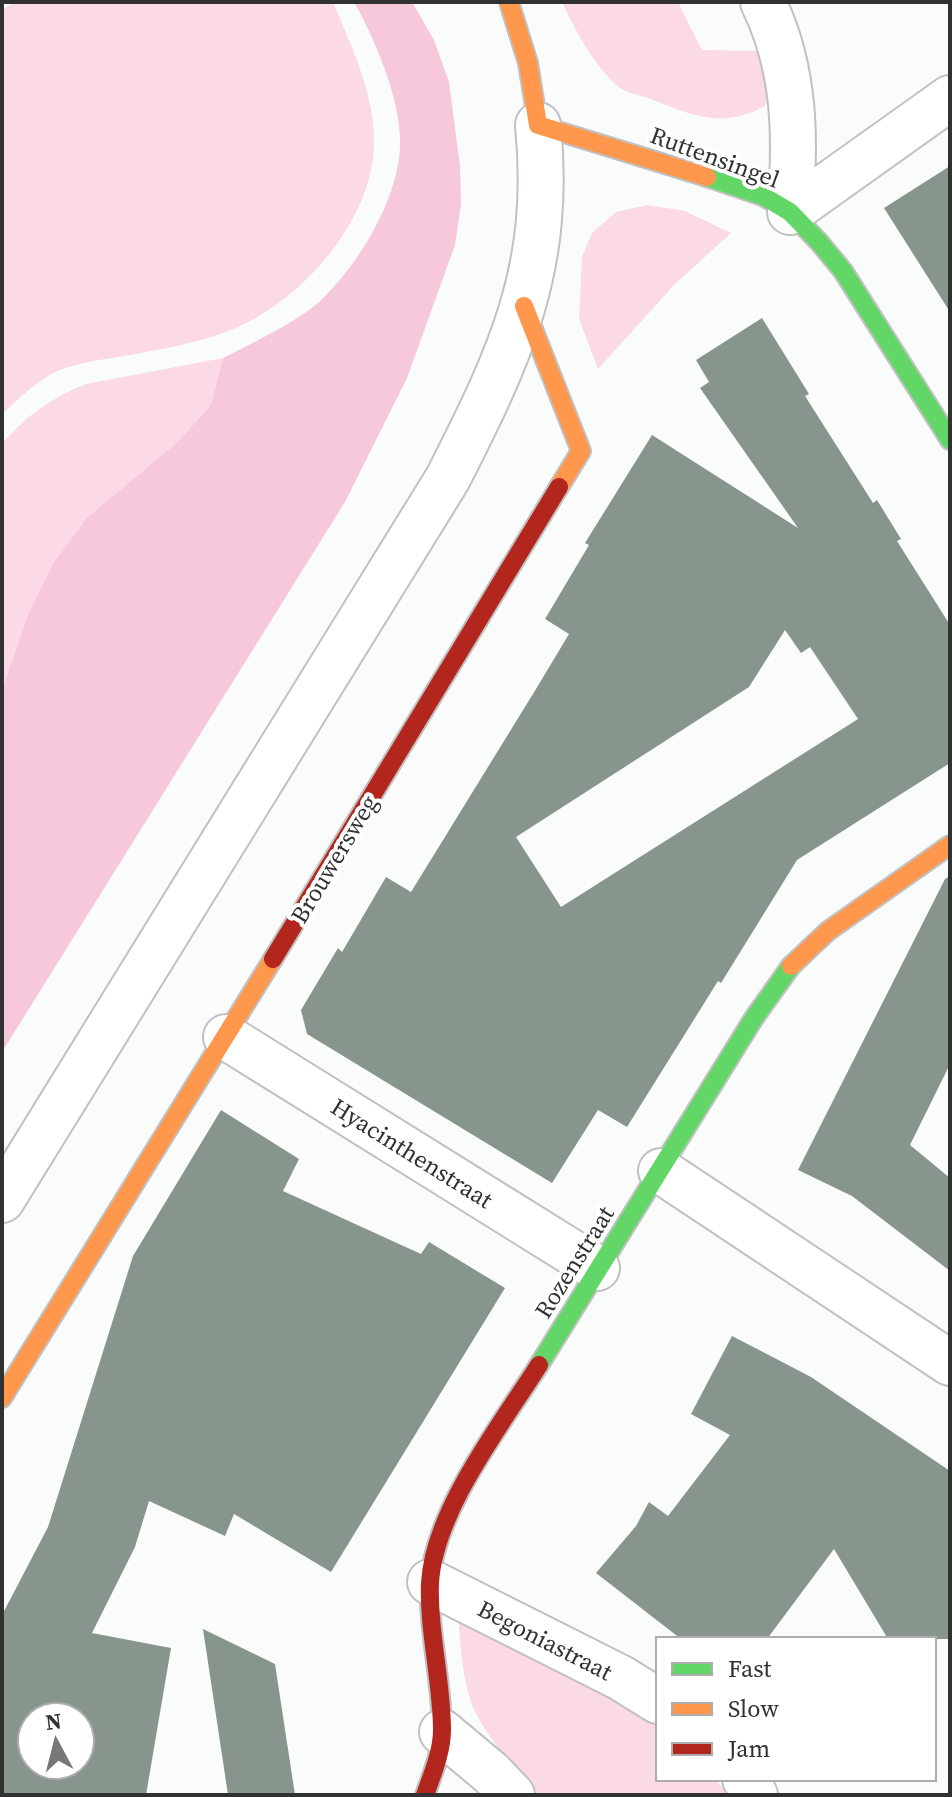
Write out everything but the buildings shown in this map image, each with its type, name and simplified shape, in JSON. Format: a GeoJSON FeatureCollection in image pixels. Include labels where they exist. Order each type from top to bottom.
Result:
{"type":"FeatureCollection","features":[{"type":"Feature","properties":{"kind":"street"},"geometry":{"type":"LineString","coordinates":[[2,1200],[105,1038],[448,478],[500,373],[532,278],[540,228],[538,125],[528,63],[509,2]]}},
{"type":"Feature","properties":{"kind":"street"},"geometry":{"type":"LineString","coordinates":[[763,2],[785,58],[791,100],[795,151],[790,212]]}},
{"type":"Feature","properties":{"kind":"street"},"geometry":{"type":"LineString","coordinates":[[790,212],[950,98]]}},
{"type":"Feature","properties":{"kind":"street","name":"Ruttensingel"},"geometry":{"type":"LineString","coordinates":[[538,125],[729,184],[763,196],[790,212],[843,271],[950,440]]}},
{"type":"Feature","properties":{"kind":"street","name":"Brouwersweg"},"geometry":{"type":"LineString","coordinates":[[2,1398],[226,1037],[581,451],[524,306]]}},
{"type":"Feature","properties":{"kind":"street","name":"Rozenstraat"},"geometry":{"type":"LineString","coordinates":[[425,1795],[442,1732],[430,1582],[440,1538],[461,1488],[754,1018],[791,966],[828,931],[950,845]]}},
{"type":"Feature","properties":{"kind":"street","name":"Hyacinthenstraat"},"geometry":{"type":"LineString","coordinates":[[226,1037],[597,1268]]}},
{"type":"Feature","properties":{"kind":"street"},"geometry":{"type":"LineString","coordinates":[[661,1171],[950,1363]]}},
{"type":"Feature","properties":{"kind":"street","name":"Begoniastraat"},"geometry":{"type":"LineString","coordinates":[[430,1582],[621,1678],[656,1700]]}},
{"type":"Feature","properties":{"kind":"street"},"geometry":{"type":"LineString","coordinates":[[442,1732],[512,1795]]}},
{"type":"Feature","properties":{"kind":"shaded area"},"geometry":{"type":"Polygon","coordinates":[[[14,2],[333,2],[366,87],[374,141],[371,170],[362,200],[348,228],[329,254],[283,300],[257,317],[218,335],[60,370],[36,384],[2,414],[2,10],[14,2]]]}},
{"type":"Feature","properties":{"kind":"shaded area"},"geometry":{"type":"Polygon","coordinates":[[[354,2],[412,2],[434,40],[449,82],[460,166],[461,204],[455,245],[407,378],[345,502],[2,1052],[2,690],[27,617],[53,564],[87,518],[178,442],[211,405],[223,358],[310,310],[334,287],[374,229],[393,184],[398,162],[399,124],[385,69],[354,2]]]}},
{"type":"Feature","properties":{"kind":"shaded area"},"geometry":{"type":"Polygon","coordinates":[[[562,2],[678,2],[702,50],[763,51],[770,81],[765,106],[734,117],[706,117],[622,89],[591,56],[562,2]]]}},
{"type":"Feature","properties":{"kind":"shaded area"},"geometry":{"type":"Polygon","coordinates":[[[647,205],[685,211],[731,233],[674,285],[598,369],[579,319],[582,257],[592,233],[616,212],[647,205]]]}},
{"type":"Feature","properties":{"kind":"shaded area"},"geometry":{"type":"Polygon","coordinates":[[[223,358],[211,405],[27,617],[2,690],[2,444],[40,409],[86,384],[223,358]]]}},
{"type":"Feature","properties":{"kind":"shaded area"},"geometry":{"type":"Polygon","coordinates":[[[458,1616],[626,1703],[656,1723],[656,1781],[717,1781],[728,1795],[539,1795],[495,1744],[480,1721],[470,1698],[458,1616]]]}},
{"type":"Feature","properties":{"kind":"traffic: fast"},"geometry":{"type":"LineString","coordinates":[[707,177],[763,196],[790,212],[819,242],[843,271],[950,440]]}},
{"type":"Feature","properties":{"kind":"traffic: fast"},"geometry":{"type":"LineString","coordinates":[[539,1365],[754,1018],[791,966]]}},
{"type":"Feature","properties":{"kind":"traffic: slow"},"geometry":{"type":"LineString","coordinates":[[509,2],[528,63],[538,125],[707,177]]}},
{"type":"Feature","properties":{"kind":"traffic: slow"},"geometry":{"type":"LineString","coordinates":[[524,306],[581,451],[559,487]]}},
{"type":"Feature","properties":{"kind":"traffic: slow"},"geometry":{"type":"LineString","coordinates":[[791,966],[828,931],[950,845]]}},
{"type":"Feature","properties":{"kind":"traffic: slow"},"geometry":{"type":"LineString","coordinates":[[2,1398],[273,959]]}},
{"type":"Feature","properties":{"kind":"traffic: jam"},"geometry":{"type":"LineString","coordinates":[[273,959],[559,487]]}},
{"type":"Feature","properties":{"kind":"traffic: jam"},"geometry":{"type":"LineString","coordinates":[[425,1795],[442,1738],[430,1601],[434,1555],[456,1498],[539,1365]]}}]}
